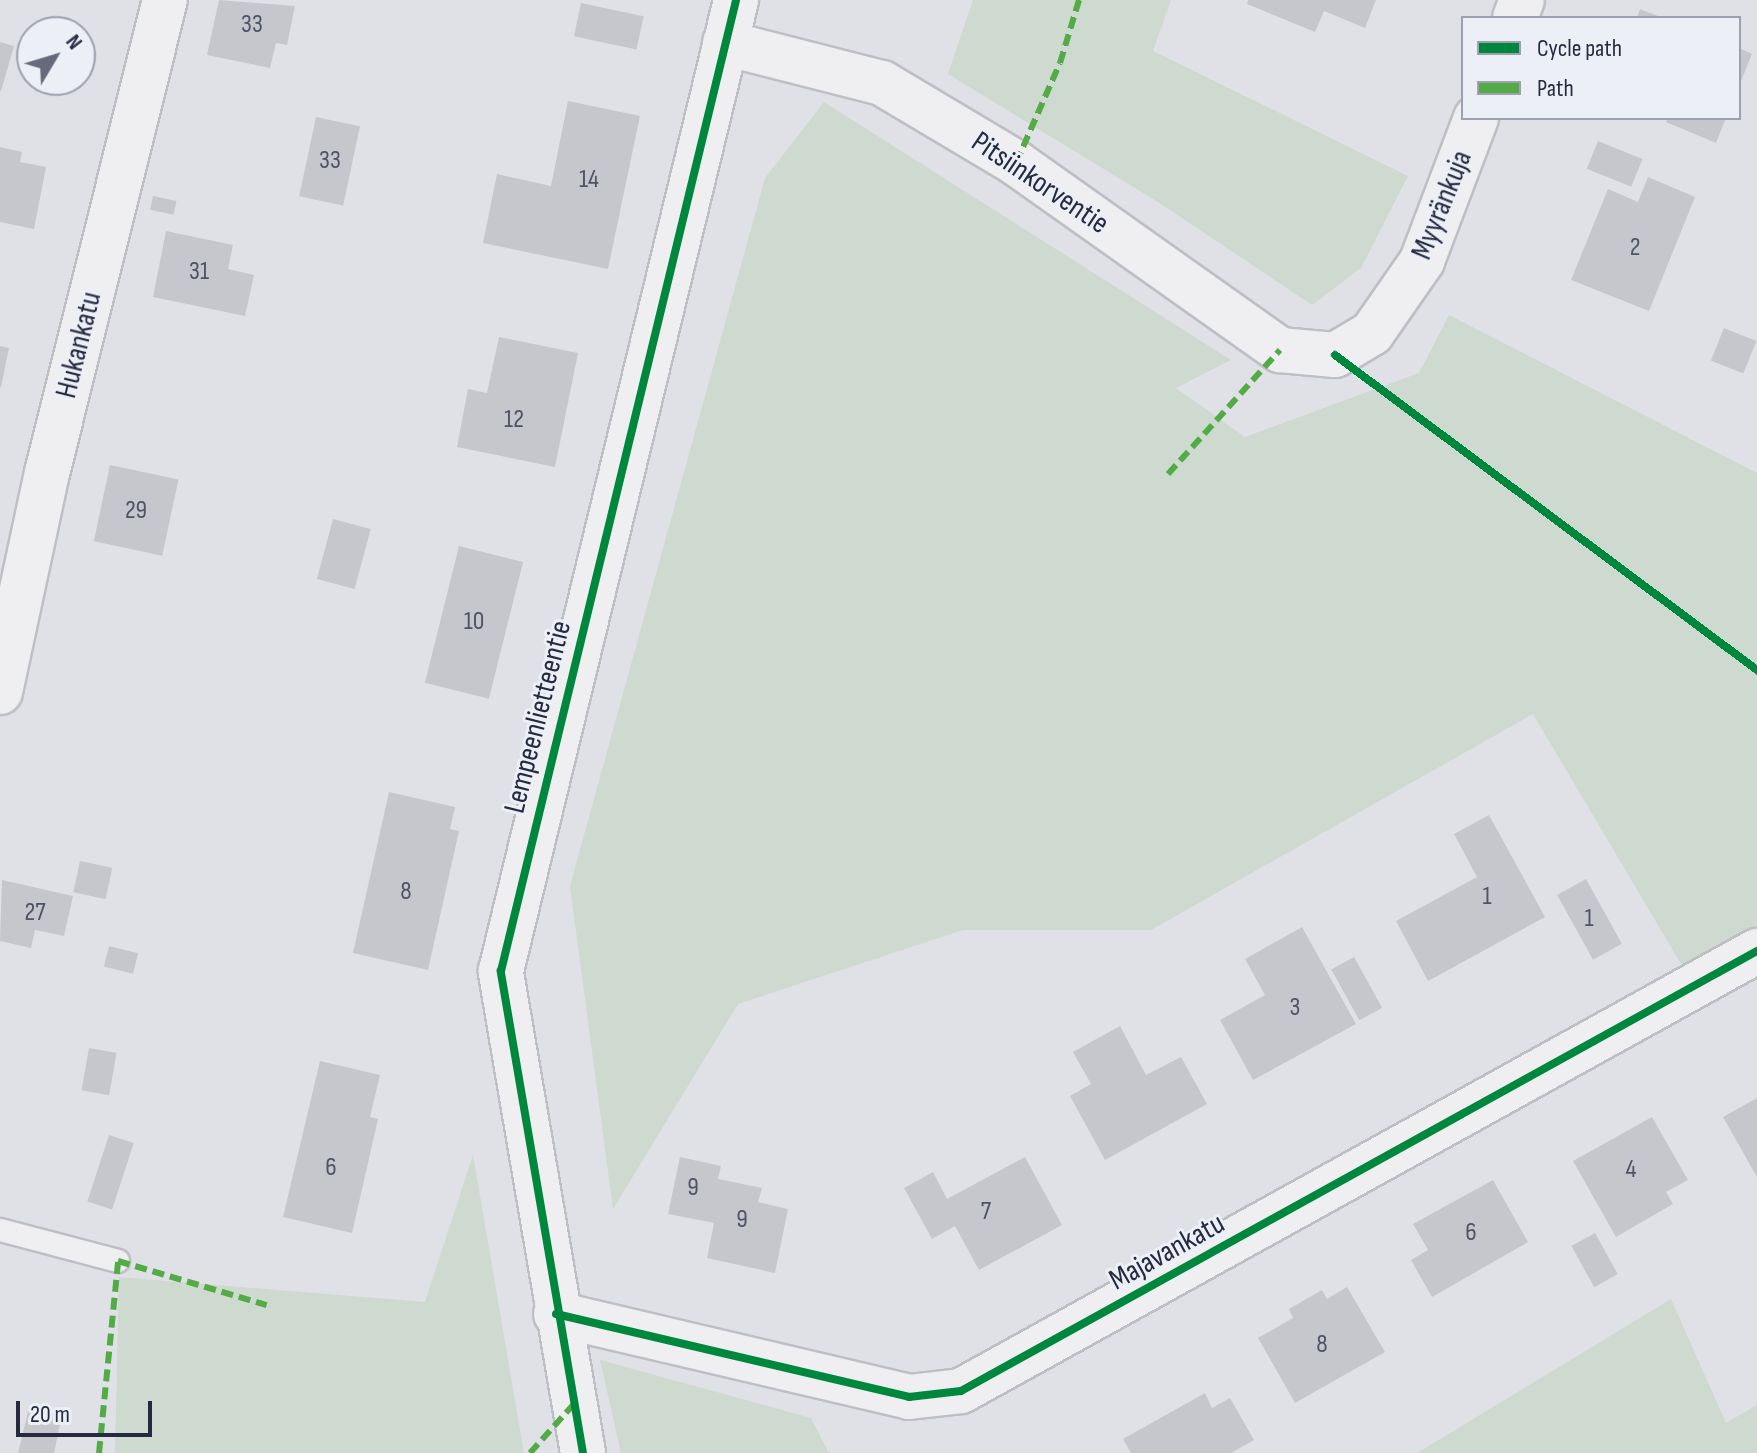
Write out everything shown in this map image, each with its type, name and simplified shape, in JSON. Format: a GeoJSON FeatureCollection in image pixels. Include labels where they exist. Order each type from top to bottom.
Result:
{"type":"FeatureCollection","features":[{"type":"Feature","properties":{"kind":"street","name":"Hukankatu"},"geometry":{"type":"LineString","coordinates":[[0,692],[47,473],[165,0]]}},
{"type":"Feature","properties":{"kind":"street","name":"Lempeenlietteentie"},"geometry":{"type":"LineString","coordinates":[[583,1453],[556,1314],[501,971],[736,0]]}},
{"type":"Feature","properties":{"kind":"street","name":"Pitsiinkorventie"},"geometry":{"type":"LineString","coordinates":[[725,43],[882,83],[1016,163],[1280,350],[1335,355]]}},
{"type":"Feature","properties":{"kind":"street","name":"Myyränkuja"},"geometry":{"type":"LineString","coordinates":[[1335,355],[1372,333],[1422,261],[1475,120]]}},
{"type":"Feature","properties":{"kind":"street","name":"Majavankatu"},"geometry":{"type":"LineString","coordinates":[[556,1314],[909,1397],[961,1391],[1757,951]]}},
{"type":"Feature","properties":{"kind":"lane"},"geometry":{"type":"LineString","coordinates":[[0,1230],[118,1261]]}},
{"type":"Feature","properties":{"kind":"shaded area"},"geometry":{"type":"Polygon","coordinates":[[[973,0],[1171,0],[1153,51],[1408,176],[1361,268],[1312,305],[1158,202],[948,74],[973,0]]]}},
{"type":"Feature","properties":{"kind":"shaded area"},"geometry":{"type":"Polygon","coordinates":[[[824,102],[1231,360],[1176,388],[1245,437],[1419,373],[1449,315],[1757,473],[1757,925],[1684,969],[1533,714],[1151,930],[963,930],[738,1004],[613,1209],[570,886],[765,178],[824,102]]]}},
{"type":"Feature","properties":{"kind":"shaded area"},"geometry":{"type":"Polygon","coordinates":[[[473,1155],[524,1453],[115,1453],[119,1277],[425,1302],[473,1155]]]}},
{"type":"Feature","properties":{"kind":"shaded area"},"geometry":{"type":"Polygon","coordinates":[[[1671,1299],[1726,1423],[1757,1405],[1757,1453],[1417,1453],[1671,1299]]]}},
{"type":"Feature","properties":{"kind":"shaded area"},"geometry":{"type":"Polygon","coordinates":[[[600,1360],[811,1418],[829,1453],[621,1453],[600,1360]]]}},
{"type":"Feature","properties":{"kind":"building"},"geometry":{"type":"Polygon","coordinates":[[[219,0],[295,6],[287,45],[276,43],[270,68],[207,55],[219,0]]]}},
{"type":"Feature","properties":{"kind":"building"},"geometry":{"type":"Polygon","coordinates":[[[1248,0],[1376,0],[1365,28],[1324,11],[1315,32],[1247,4],[1248,0]]]}},
{"type":"Feature","properties":{"kind":"building"},"geometry":{"type":"Polygon","coordinates":[[[581,3],[644,16],[637,50],[574,36],[581,3]]]}},
{"type":"Feature","properties":{"kind":"building"},"geometry":{"type":"Polygon","coordinates":[[[1640,9],[1658,16],[1638,16],[1640,9]]]}},
{"type":"Feature","properties":{"kind":"building"},"geometry":{"type":"Polygon","coordinates":[[[0,42],[14,46],[1,91],[0,91],[0,42]]]}},
{"type":"Feature","properties":{"kind":"building"},"geometry":{"type":"Polygon","coordinates":[[[1741,49],[1752,54],[1741,81],[1741,49]]]}},
{"type":"Feature","properties":{"kind":"building"},"geometry":{"type":"Polygon","coordinates":[[[568,101],[640,116],[608,269],[483,243],[497,174],[551,186],[568,101]]]}},
{"type":"Feature","properties":{"kind":"building"},"geometry":{"type":"Polygon","coordinates":[[[316,117],[360,126],[343,206],[299,196],[316,117]]]}},
{"type":"Feature","properties":{"kind":"building"},"geometry":{"type":"Polygon","coordinates":[[[1667,120],[1725,120],[1716,143],[1667,120]]]}},
{"type":"Feature","properties":{"kind":"building"},"geometry":{"type":"Polygon","coordinates":[[[1598,141],[1643,159],[1631,187],[1587,169],[1598,141]]]}},
{"type":"Feature","properties":{"kind":"building"},"geometry":{"type":"Polygon","coordinates":[[[0,147],[22,152],[20,162],[46,167],[34,229],[0,222],[0,147]]]}},
{"type":"Feature","properties":{"kind":"building"},"geometry":{"type":"Polygon","coordinates":[[[1648,177],[1695,197],[1649,311],[1571,280],[1608,189],[1638,202],[1648,177]]]}},
{"type":"Feature","properties":{"kind":"building"},"geometry":{"type":"Polygon","coordinates":[[[153,196],[176,201],[174,215],[150,210],[153,196]]]}},
{"type":"Feature","properties":{"kind":"building"},"geometry":{"type":"Polygon","coordinates":[[[166,231],[233,245],[228,269],[254,275],[245,316],[153,297],[166,231]]]}},
{"type":"Feature","properties":{"kind":"building"},"geometry":{"type":"Polygon","coordinates":[[[1724,328],[1756,341],[1743,374],[1711,360],[1724,328]]]}},
{"type":"Feature","properties":{"kind":"building"},"geometry":{"type":"Polygon","coordinates":[[[499,337],[578,353],[555,467],[457,447],[468,389],[487,393],[499,337]]]}},
{"type":"Feature","properties":{"kind":"building"},"geometry":{"type":"Polygon","coordinates":[[[0,346],[9,348],[1,387],[0,387],[0,346]]]}},
{"type":"Feature","properties":{"kind":"building"},"geometry":{"type":"Polygon","coordinates":[[[110,465],[178,480],[162,556],[94,541],[110,465]]]}},
{"type":"Feature","properties":{"kind":"building"},"geometry":{"type":"Polygon","coordinates":[[[333,519],[371,529],[355,589],[317,579],[333,519]]]}},
{"type":"Feature","properties":{"kind":"building"},"geometry":{"type":"Polygon","coordinates":[[[459,546],[523,562],[489,699],[425,683],[459,546]]]}},
{"type":"Feature","properties":{"kind":"building"},"geometry":{"type":"Polygon","coordinates":[[[389,792],[455,807],[450,829],[459,831],[428,970],[353,953],[389,792]]]}},
{"type":"Feature","properties":{"kind":"building"},"geometry":{"type":"Polygon","coordinates":[[[1489,815],[1545,917],[1428,981],[1396,921],[1477,877],[1454,834],[1489,815]]]}},
{"type":"Feature","properties":{"kind":"building"},"geometry":{"type":"Polygon","coordinates":[[[80,861],[112,868],[106,899],[73,892],[80,861]]]}},
{"type":"Feature","properties":{"kind":"building"},"geometry":{"type":"Polygon","coordinates":[[[1586,879],[1622,944],[1593,960],[1557,895],[1586,879]]]}},
{"type":"Feature","properties":{"kind":"building"},"geometry":{"type":"Polygon","coordinates":[[[2,880],[73,896],[64,936],[35,930],[31,948],[0,941],[2,880]]]}},
{"type":"Feature","properties":{"kind":"building"},"geometry":{"type":"Polygon","coordinates":[[[1302,927],[1356,1024],[1253,1080],[1220,1020],[1265,995],[1245,959],[1302,927]]]}},
{"type":"Feature","properties":{"kind":"building"},"geometry":{"type":"Polygon","coordinates":[[[109,946],[138,953],[133,974],[104,966],[109,946]]]}},
{"type":"Feature","properties":{"kind":"building"},"geometry":{"type":"Polygon","coordinates":[[[1354,957],[1382,1008],[1359,1020],[1331,970],[1354,957]]]}},
{"type":"Feature","properties":{"kind":"building"},"geometry":{"type":"Polygon","coordinates":[[[1120,1026],[1146,1075],[1181,1057],[1207,1104],[1105,1160],[1070,1096],[1091,1084],[1073,1052],[1120,1026]]]}},
{"type":"Feature","properties":{"kind":"building"},"geometry":{"type":"Polygon","coordinates":[[[89,1048],[117,1053],[109,1095],[82,1090],[89,1048]]]}},
{"type":"Feature","properties":{"kind":"building"},"geometry":{"type":"Polygon","coordinates":[[[320,1061],[380,1075],[370,1117],[378,1119],[352,1233],[283,1217],[320,1061]]]}},
{"type":"Feature","properties":{"kind":"building"},"geometry":{"type":"Polygon","coordinates":[[[1757,1098],[1757,1177],[1723,1117],[1757,1098]]]}},
{"type":"Feature","properties":{"kind":"building"},"geometry":{"type":"Polygon","coordinates":[[[1652,1117],[1688,1180],[1666,1192],[1673,1204],[1616,1237],[1573,1161],[1652,1117]]]}},
{"type":"Feature","properties":{"kind":"building"},"geometry":{"type":"Polygon","coordinates":[[[109,1135],[134,1143],[112,1210],[87,1202],[109,1135]]]}},
{"type":"Feature","properties":{"kind":"building"},"geometry":{"type":"Polygon","coordinates":[[[680,1157],[721,1166],[718,1179],[762,1188],[758,1202],[788,1209],[775,1273],[707,1258],[714,1223],[668,1214],[680,1157]]]}},
{"type":"Feature","properties":{"kind":"building"},"geometry":{"type":"Polygon","coordinates":[[[1025,1157],[1062,1225],[979,1270],[955,1226],[932,1239],[904,1188],[933,1172],[947,1199],[1025,1157]]]}},
{"type":"Feature","properties":{"kind":"building"},"geometry":{"type":"Polygon","coordinates":[[[1493,1180],[1528,1242],[1432,1297],[1411,1260],[1428,1250],[1413,1224],[1493,1180]]]}},
{"type":"Feature","properties":{"kind":"building"},"geometry":{"type":"Polygon","coordinates":[[[1595,1233],[1618,1274],[1594,1287],[1571,1246],[1595,1233]]]}},
{"type":"Feature","properties":{"kind":"building"},"geometry":{"type":"Polygon","coordinates":[[[1347,1287],[1385,1352],[1295,1403],[1258,1338],[1293,1318],[1289,1309],[1322,1290],[1327,1299],[1347,1287]]]}},
{"type":"Feature","properties":{"kind":"building"},"geometry":{"type":"Polygon","coordinates":[[[1205,1393],[1212,1408],[1230,1398],[1254,1440],[1231,1453],[1131,1453],[1123,1439],[1205,1393]]]}},
{"type":"Feature","properties":{"kind":"building"},"geometry":{"type":"Polygon","coordinates":[[[29,1408],[62,1415],[54,1453],[18,1453],[29,1408]]]}},
{"type":"Feature","properties":{"kind":"marked path"},"geometry":{"type":"LineString","coordinates":[[1016,163],[1060,63],[1079,0]]}},
{"type":"Feature","properties":{"kind":"marked path"},"geometry":{"type":"LineString","coordinates":[[1168,474],[1280,350]]}},
{"type":"Feature","properties":{"kind":"marked path"},"geometry":{"type":"LineString","coordinates":[[99,1453],[118,1261],[267,1305]]}},
{"type":"Feature","properties":{"kind":"marked path"},"geometry":{"type":"LineString","coordinates":[[530,1453],[573,1405]]}},
{"type":"Feature","properties":{"kind":"cycle path"},"geometry":{"type":"LineString","coordinates":[[583,1453],[501,971],[736,0]]}},
{"type":"Feature","properties":{"kind":"cycle path"},"geometry":{"type":"LineString","coordinates":[[1335,355],[1757,670]]}},
{"type":"Feature","properties":{"kind":"cycle path"},"geometry":{"type":"LineString","coordinates":[[556,1314],[909,1397],[961,1391],[1757,951]]}}]}
